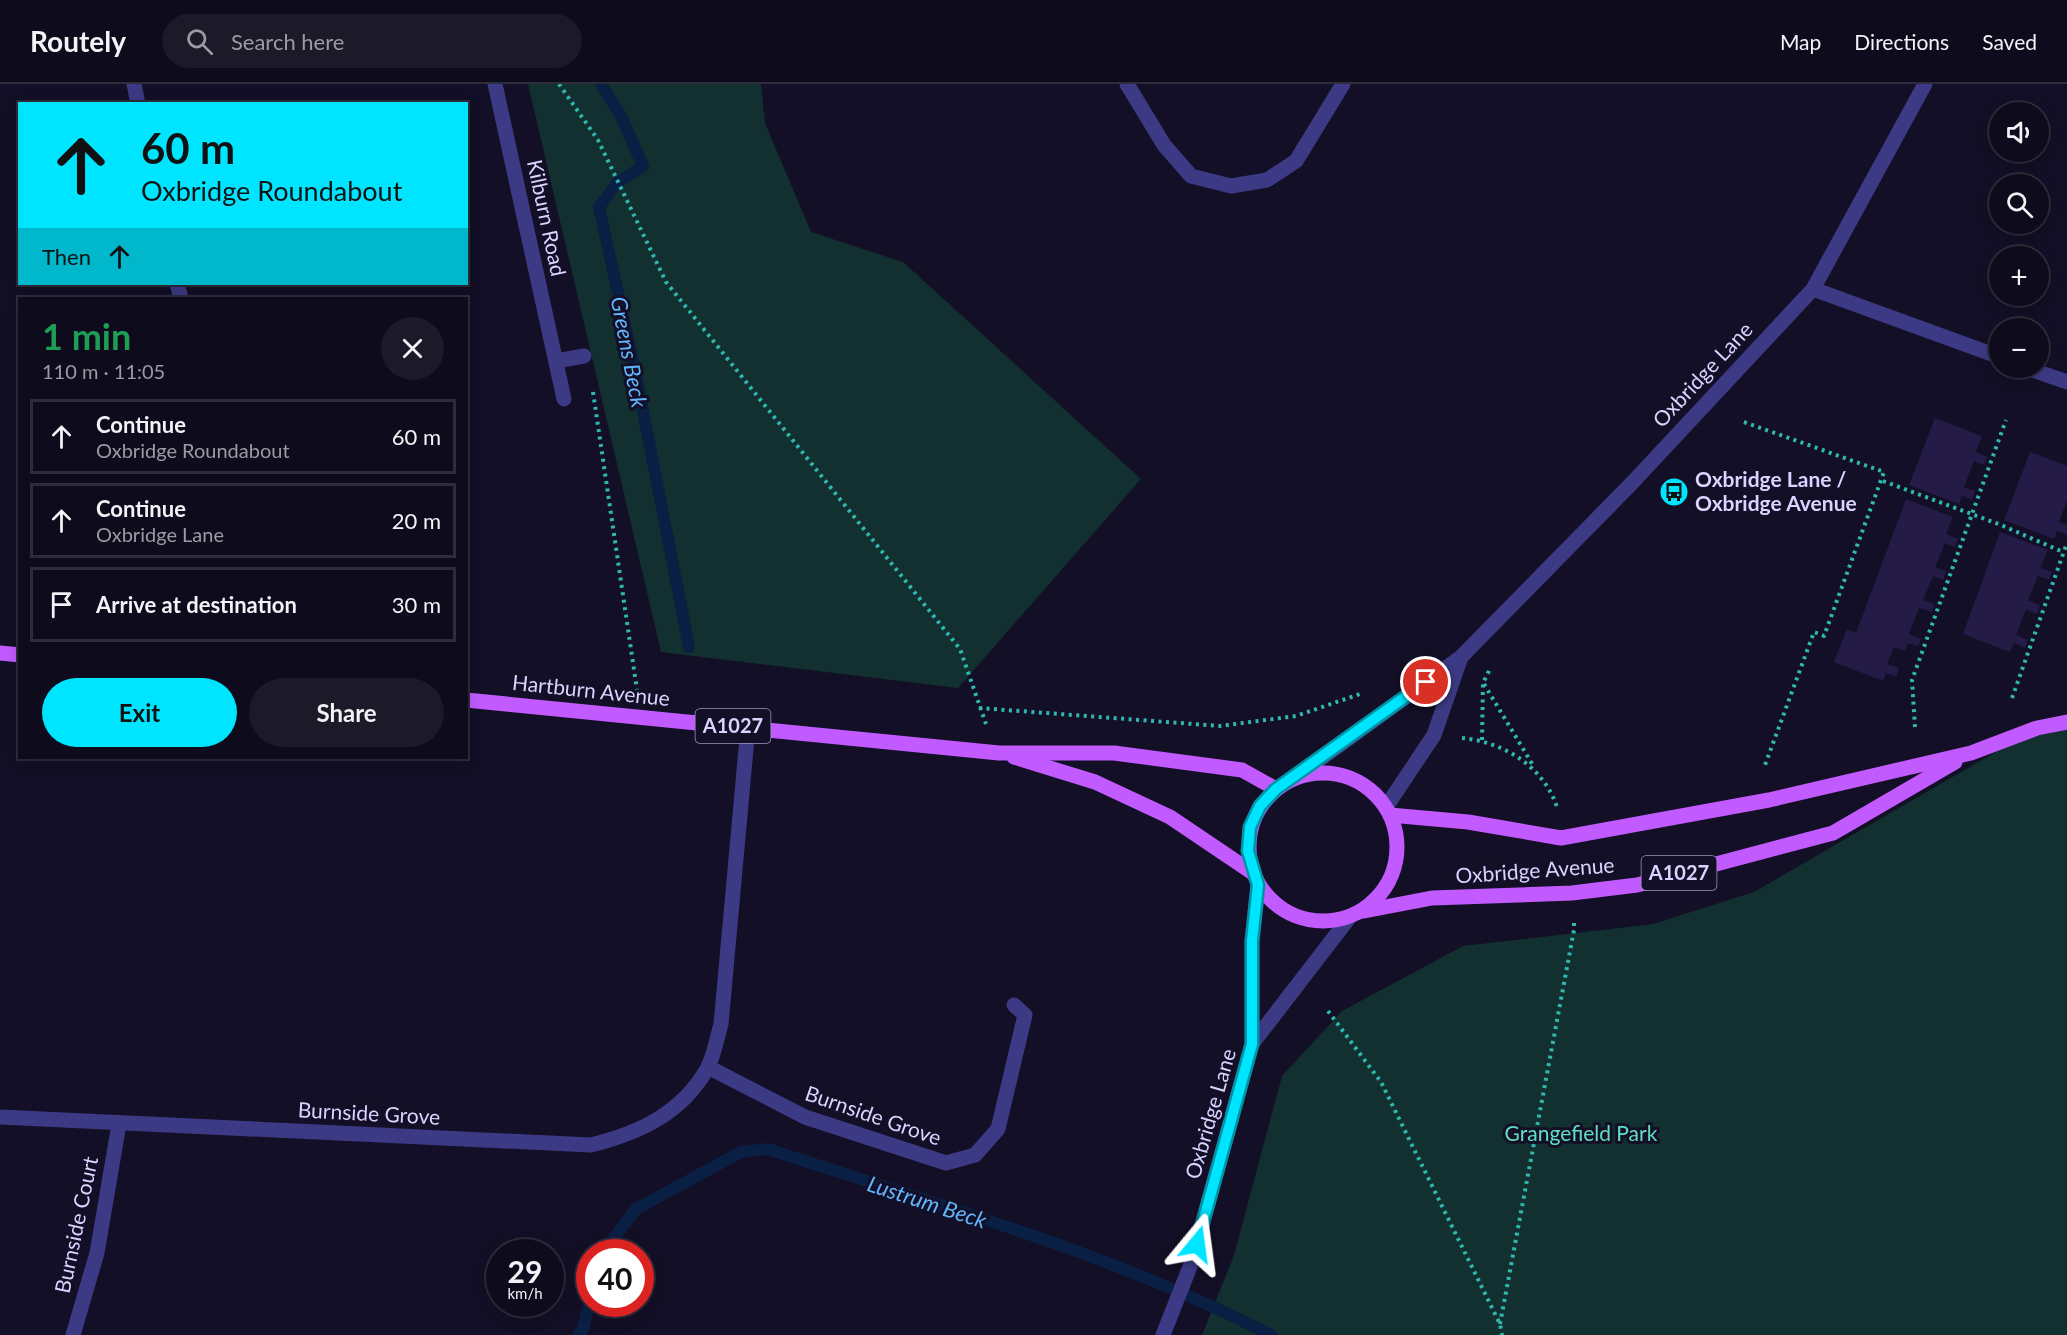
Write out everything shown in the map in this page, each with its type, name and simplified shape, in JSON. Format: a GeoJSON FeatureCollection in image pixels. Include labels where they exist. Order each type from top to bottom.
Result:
{"type":"FeatureCollection","features":[{"type":"Feature","properties":{"kind":"main road"},"geometry":{"type":"LineString","coordinates":[[0,653],[18,655]]}},
{"type":"Feature","properties":{"kind":"main road","name":"Hartburn Avenue"},"geometry":{"type":"LineString","coordinates":[[468,700],[999,753],[1114,753],[1242,770],[1276,789]]}},
{"type":"Feature","properties":{"kind":"main road","name":"Oxbridge Avenue"},"geometry":{"type":"LineString","coordinates":[[1388,811],[1561,838],[1769,800],[1971,753],[2037,728],[2067,722]]}},
{"type":"Feature","properties":{"kind":"main road","name":"Hartburn Avenue"},"geometry":{"type":"LineString","coordinates":[[999,753],[1095,782],[1160,812],[1255,879]]}},
{"type":"Feature","properties":{"kind":"main road","name":"Oxbridge Avenue"},"geometry":{"type":"LineString","coordinates":[[1356,914],[1432,898],[1572,893],[1637,885],[1833,832],[1971,753]]}},
{"type":"Feature","properties":{"kind":"main road"},"geometry":{"type":"LineString","coordinates":[[1255,879],[1248,851],[1250,827],[1260,806],[1276,789],[1294,778],[1323,772],[1351,777],[1374,792],[1388,811],[1398,850],[1388,884],[1356,914]]}},
{"type":"Feature","properties":{"kind":"main road","name":"A1027"},"geometry":{"type":"LineString","coordinates":[[1255,879],[1283,911],[1316,922],[1356,914]]}},
{"type":"Feature","properties":{"kind":"street"},"geometry":{"type":"LineString","coordinates":[[134,84],[138,102]]}},
{"type":"Feature","properties":{"kind":"street","name":"Kilburn Road"},"geometry":{"type":"LineString","coordinates":[[495,84],[564,399]]}},
{"type":"Feature","properties":{"kind":"street"},"geometry":{"type":"LineString","coordinates":[[1127,84],[1164,145],[1191,176],[1231,186],[1267,180],[1296,161],[1343,84]]}},
{"type":"Feature","properties":{"kind":"street","name":"Oxbridge Lane"},"geometry":{"type":"LineString","coordinates":[[1294,778],[1461,657],[1632,483],[1813,289],[1925,84]]}},
{"type":"Feature","properties":{"kind":"street"},"geometry":{"type":"LineString","coordinates":[[1813,289],[1989,353]]}},
{"type":"Feature","properties":{"kind":"street"},"geometry":{"type":"LineString","coordinates":[[556,361],[584,356]]}},
{"type":"Feature","properties":{"kind":"street"},"geometry":{"type":"LineString","coordinates":[[2049,376],[2067,382]]}},
{"type":"Feature","properties":{"kind":"street","name":"Oxbridge Lane"},"geometry":{"type":"LineString","coordinates":[[1388,811],[1434,735],[1461,657]]}},
{"type":"Feature","properties":{"kind":"street","name":"Burnside Grove"},"geometry":{"type":"LineString","coordinates":[[0,1117],[591,1145],[624,1137],[659,1120],[688,1096],[708,1067],[721,1024],[748,728]]}},
{"type":"Feature","properties":{"kind":"street","name":"Oxbridge Lane"},"geometry":{"type":"LineString","coordinates":[[1164,1333],[1191,1264],[1252,1044],[1252,941],[1255,879]]}},
{"type":"Feature","properties":{"kind":"street","name":"Oxbridge Lane"},"geometry":{"type":"LineString","coordinates":[[1252,1044],[1356,914]]}},
{"type":"Feature","properties":{"kind":"street","name":"Burnside Grove"},"geometry":{"type":"LineString","coordinates":[[708,1067],[805,1117],[946,1163],[975,1155],[998,1129],[1025,1015],[1014,1005]]}},
{"type":"Feature","properties":{"kind":"street","name":"Burnside Court"},"geometry":{"type":"LineString","coordinates":[[73,1335],[97,1253],[119,1124]]}},
{"type":"Feature","properties":{"kind":"path"},"geometry":{"type":"LineString","coordinates":[[559,84],[598,140],[666,282],[960,649],[979,708]]}},
{"type":"Feature","properties":{"kind":"path"},"geometry":{"type":"LineString","coordinates":[[584,356],[596,401],[640,717]]}},
{"type":"Feature","properties":{"kind":"path"},"geometry":{"type":"LineString","coordinates":[[1915,727],[1912,680],[2006,420]]}},
{"type":"Feature","properties":{"kind":"path"},"geometry":{"type":"LineString","coordinates":[[1744,422],[1884,472],[1824,636],[1814,632],[1765,765]]}},
{"type":"Feature","properties":{"kind":"path"},"geometry":{"type":"LineString","coordinates":[[1882,481],[2063,552]]}},
{"type":"Feature","properties":{"kind":"path"},"geometry":{"type":"LineString","coordinates":[[2013,698],[2067,543]]}},
{"type":"Feature","properties":{"kind":"path"},"geometry":{"type":"LineString","coordinates":[[1482,740],[1484,683],[1491,669],[1496,622]]}},
{"type":"Feature","properties":{"kind":"path"},"geometry":{"type":"LineString","coordinates":[[1484,683],[1535,769]]}},
{"type":"Feature","properties":{"kind":"path"},"geometry":{"type":"LineString","coordinates":[[1328,1011],[1381,1082],[1500,1324],[1502,1335]]}},
{"type":"Feature","properties":{"kind":"green space"},"geometry":{"type":"Polygon","coordinates":[[[528,84],[761,84],[765,123],[811,232],[903,262],[1141,479],[958,688],[661,652],[528,84]]]}},
{"type":"Feature","properties":{"kind":"green space","name":"Grangefield Park"},"geometry":{"type":"Polygon","coordinates":[[[2067,722],[2067,1335],[1202,1335],[1234,1255],[1282,1076],[1342,1011],[1463,946],[1653,924],[1754,892],[2037,728],[2067,722]]]}},
{"type":"Feature","properties":{"kind":"building"},"geometry":{"type":"Polygon","coordinates":[[[1935,418],[1982,436],[1976,452],[1987,457],[1984,465],[1974,461],[1964,487],[1975,491],[1972,500],[1962,495],[1959,504],[1909,485],[1935,418]]]}},
{"type":"Feature","properties":{"kind":"building"},"geometry":{"type":"Polygon","coordinates":[[[2030,452],[2067,466],[2067,500],[2059,522],[2067,525],[2067,535],[2057,531],[2054,539],[2004,520],[2030,452]]]}},
{"type":"Feature","properties":{"kind":"building"},"geometry":{"type":"Polygon","coordinates":[[[1906,499],[1953,517],[1946,534],[1958,539],[1955,547],[1945,543],[1935,567],[1946,571],[1943,580],[1933,576],[1923,600],[1934,604],[1932,612],[1919,608],[1909,634],[1921,639],[1918,646],[1908,643],[1905,651],[1894,647],[1887,664],[1899,668],[1896,677],[1886,673],[1883,681],[1834,662],[1847,629],[1856,633],[1906,499]]]}},
{"type":"Feature","properties":{"kind":"building"},"geometry":{"type":"Polygon","coordinates":[[[2000,532],[2048,550],[2040,568],[2052,572],[2049,580],[2038,576],[2028,601],[2040,605],[2037,614],[2026,609],[2016,635],[2028,640],[2025,648],[2014,643],[2010,652],[1963,634],[2000,532]]]}},
{"type":"Feature","properties":{"kind":"waterway","name":"Greens Beck"},"geometry":{"type":"LineString","coordinates":[[601,84],[622,118],[643,166],[617,183],[599,207],[635,370],[689,647]]}},
{"type":"Feature","properties":{"kind":"waterway","name":"Lustrum Beck"},"geometry":{"type":"LineString","coordinates":[[613,1239],[636,1209],[741,1152],[768,1149],[1087,1255],[1149,1279],[1271,1335]]}},
{"type":"Feature","properties":{"kind":"waterway","name":"Lustrum Beck"},"geometry":{"type":"LineString","coordinates":[[578,1335],[583,1330],[586,1317]]}},
{"type":"Feature","properties":{"kind":"place","name":"Oxbridge Lane / Oxbridge Avenue"},"geometry":{"type":"Point","coordinates":[1674,492]}},
{"type":"Feature","properties":{"kind":"route"},"geometry":{"type":"LineString","coordinates":[[1197,1244],[1252,1044],[1252,941],[1258,885],[1248,851],[1250,827],[1260,806],[1276,789],[1426,682]]}}]}
